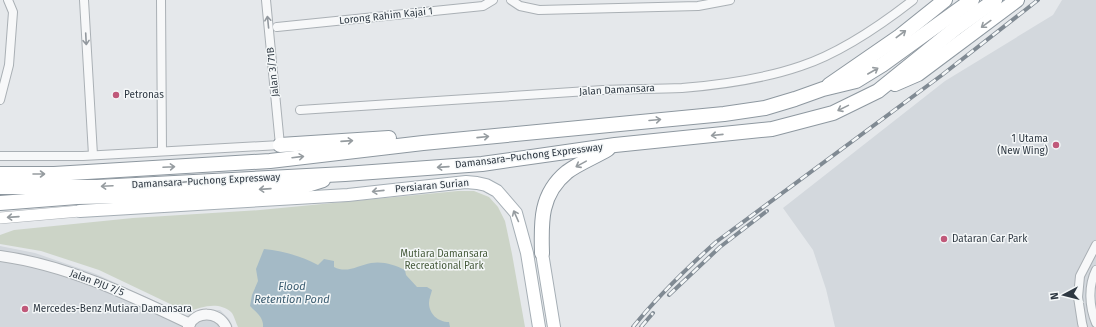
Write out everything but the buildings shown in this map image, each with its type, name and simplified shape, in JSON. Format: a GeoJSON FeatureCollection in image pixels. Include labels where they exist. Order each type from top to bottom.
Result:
{"type":"FeatureCollection","features":[{"type":"Feature","properties":{"kind":"highway"},"geometry":{"type":"LineString","coordinates":[[823,89],[900,36],[945,0]]}},
{"type":"Feature","properties":{"kind":"highway","name":"Damansara–Puchong Expressway"},"geometry":{"type":"LineString","coordinates":[[0,174],[54,174],[270,161],[423,143],[724,114],[765,108],[823,89],[856,81],[882,65],[972,0]]}},
{"type":"Feature","properties":{"kind":"highway","name":"Damansara–Puchong Expressway"},"geometry":{"type":"LineString","coordinates":[[0,188],[97,187],[345,174],[482,164],[615,145],[772,129],[833,113],[878,92],[956,28],[995,0]]}},
{"type":"Feature","properties":{"kind":"highway"},"geometry":{"type":"LineString","coordinates":[[878,92],[918,74],[1017,0]]}},
{"type":"Feature","properties":{"kind":"highway"},"geometry":{"type":"LineString","coordinates":[[280,145],[395,138],[423,143]]}},
{"type":"Feature","properties":{"kind":"highway"},"geometry":{"type":"LineString","coordinates":[[542,253],[541,225],[544,203],[553,187],[567,172],[615,145]]}},
{"type":"Feature","properties":{"kind":"highway"},"geometry":{"type":"LineString","coordinates":[[0,203],[77,197],[173,195],[304,186],[345,174]]}},
{"type":"Feature","properties":{"kind":"highway"},"geometry":{"type":"LineString","coordinates":[[77,197],[174,205]]}},
{"type":"Feature","properties":{"kind":"main road","name":"Persiaran Surian"},"geometry":{"type":"LineString","coordinates":[[80,211],[348,194],[466,182],[486,185],[496,191],[516,214],[527,253],[539,327]]}},
{"type":"Feature","properties":{"kind":"main road"},"geometry":{"type":"LineString","coordinates":[[0,218],[80,211]]}},
{"type":"Feature","properties":{"kind":"main road"},"geometry":{"type":"LineString","coordinates":[[542,253],[554,327]]}},
{"type":"Feature","properties":{"kind":"street"},"geometry":{"type":"LineString","coordinates":[[0,100],[9,65],[13,12],[8,0]]}},
{"type":"Feature","properties":{"kind":"street"},"geometry":{"type":"LineString","coordinates":[[84,0],[93,155]]}},
{"type":"Feature","properties":{"kind":"street"},"geometry":{"type":"LineString","coordinates":[[161,0],[162,151]]}},
{"type":"Feature","properties":{"kind":"street","name":"Jalan 3/71B"},"geometry":{"type":"LineString","coordinates":[[266,0],[280,145]]}},
{"type":"Feature","properties":{"kind":"street","name":"Lorong Rahim Kajai 1"},"geometry":{"type":"LineString","coordinates":[[277,27],[483,6],[493,0]]}},
{"type":"Feature","properties":{"kind":"street"},"geometry":{"type":"LineString","coordinates":[[511,0],[520,6],[539,10],[698,6],[730,0]]}},
{"type":"Feature","properties":{"kind":"street","name":"Jalan Damansara"},"geometry":{"type":"LineString","coordinates":[[300,110],[608,90],[683,88],[727,83],[801,66],[830,54],[872,30],[913,0]]}},
{"type":"Feature","properties":{"kind":"street"},"geometry":{"type":"LineString","coordinates":[[0,156],[93,155],[280,145]]}},
{"type":"Feature","properties":{"kind":"street"},"geometry":{"type":"LineString","coordinates":[[1083,327],[1078,297],[1080,276],[1096,245]]}},
{"type":"Feature","properties":{"kind":"street","name":"Jalan PJU 7/5"},"geometry":{"type":"LineString","coordinates":[[0,256],[25,259],[64,270],[133,297],[189,325]]}},
{"type":"Feature","properties":{"kind":"street"},"geometry":{"type":"LineString","coordinates":[[1096,270],[1092,278],[1090,297],[1093,315],[1096,322]]}},
{"type":"Feature","properties":{"kind":"street"},"geometry":{"type":"LineString","coordinates":[[189,325],[195,318],[208,314],[221,319],[226,327]]}},
{"type":"Feature","properties":{"kind":"shaded area"},"geometry":{"type":"Polygon","coordinates":[[[1062,0],[1096,0],[1096,327],[835,327],[826,289],[813,250],[783,208],[945,81],[1053,15],[1062,0]]]}},
{"type":"Feature","properties":{"kind":"shaded area"},"geometry":{"type":"Polygon","coordinates":[[[0,246],[35,253],[96,274],[186,315],[208,310],[220,310],[229,319],[233,327],[0,327],[0,246]]]}},
{"type":"Feature","properties":{"kind":"green space","name":"Mutiara Damansara Recreational Park"},"geometry":{"type":"Polygon","coordinates":[[[458,191],[474,191],[489,197],[498,207],[505,221],[525,327],[238,327],[231,312],[221,307],[210,306],[187,312],[99,270],[41,251],[0,244],[0,235],[14,230],[133,218],[260,210],[458,191]]]}},
{"type":"Feature","properties":{"kind":"water","name":"Flood Retention Pond"},"geometry":{"type":"Polygon","coordinates":[[[264,249],[292,254],[318,265],[324,259],[334,261],[334,267],[344,270],[375,263],[389,264],[401,268],[405,270],[406,275],[417,287],[427,287],[432,290],[429,307],[432,314],[441,321],[449,322],[450,327],[263,327],[261,318],[250,306],[252,295],[258,281],[256,269],[264,249]]]}},
{"type":"Feature","properties":{"kind":"railway"},"geometry":{"type":"LineString","coordinates":[[633,327],[652,304],[716,242],[942,75],[1038,0]]}},
{"type":"Feature","properties":{"kind":"railway"},"geometry":{"type":"LineString","coordinates":[[669,295],[720,247],[767,211]]}},
{"type":"Feature","properties":{"kind":"railway"},"geometry":{"type":"LineString","coordinates":[[641,327],[653,313]]}},
{"type":"Feature","properties":{"kind":"place","name":"Petronas"},"geometry":{"type":"Point","coordinates":[116,95]}},
{"type":"Feature","properties":{"kind":"place","name":"1 Utama (New Wing)"},"geometry":{"type":"Point","coordinates":[1056,145]}},
{"type":"Feature","properties":{"kind":"place","name":"Dataran Car Park"},"geometry":{"type":"Point","coordinates":[944,239]}},
{"type":"Feature","properties":{"kind":"place","name":"Mercedes-Benz Mutiara Damansara"},"geometry":{"type":"Point","coordinates":[25,309]}}]}
